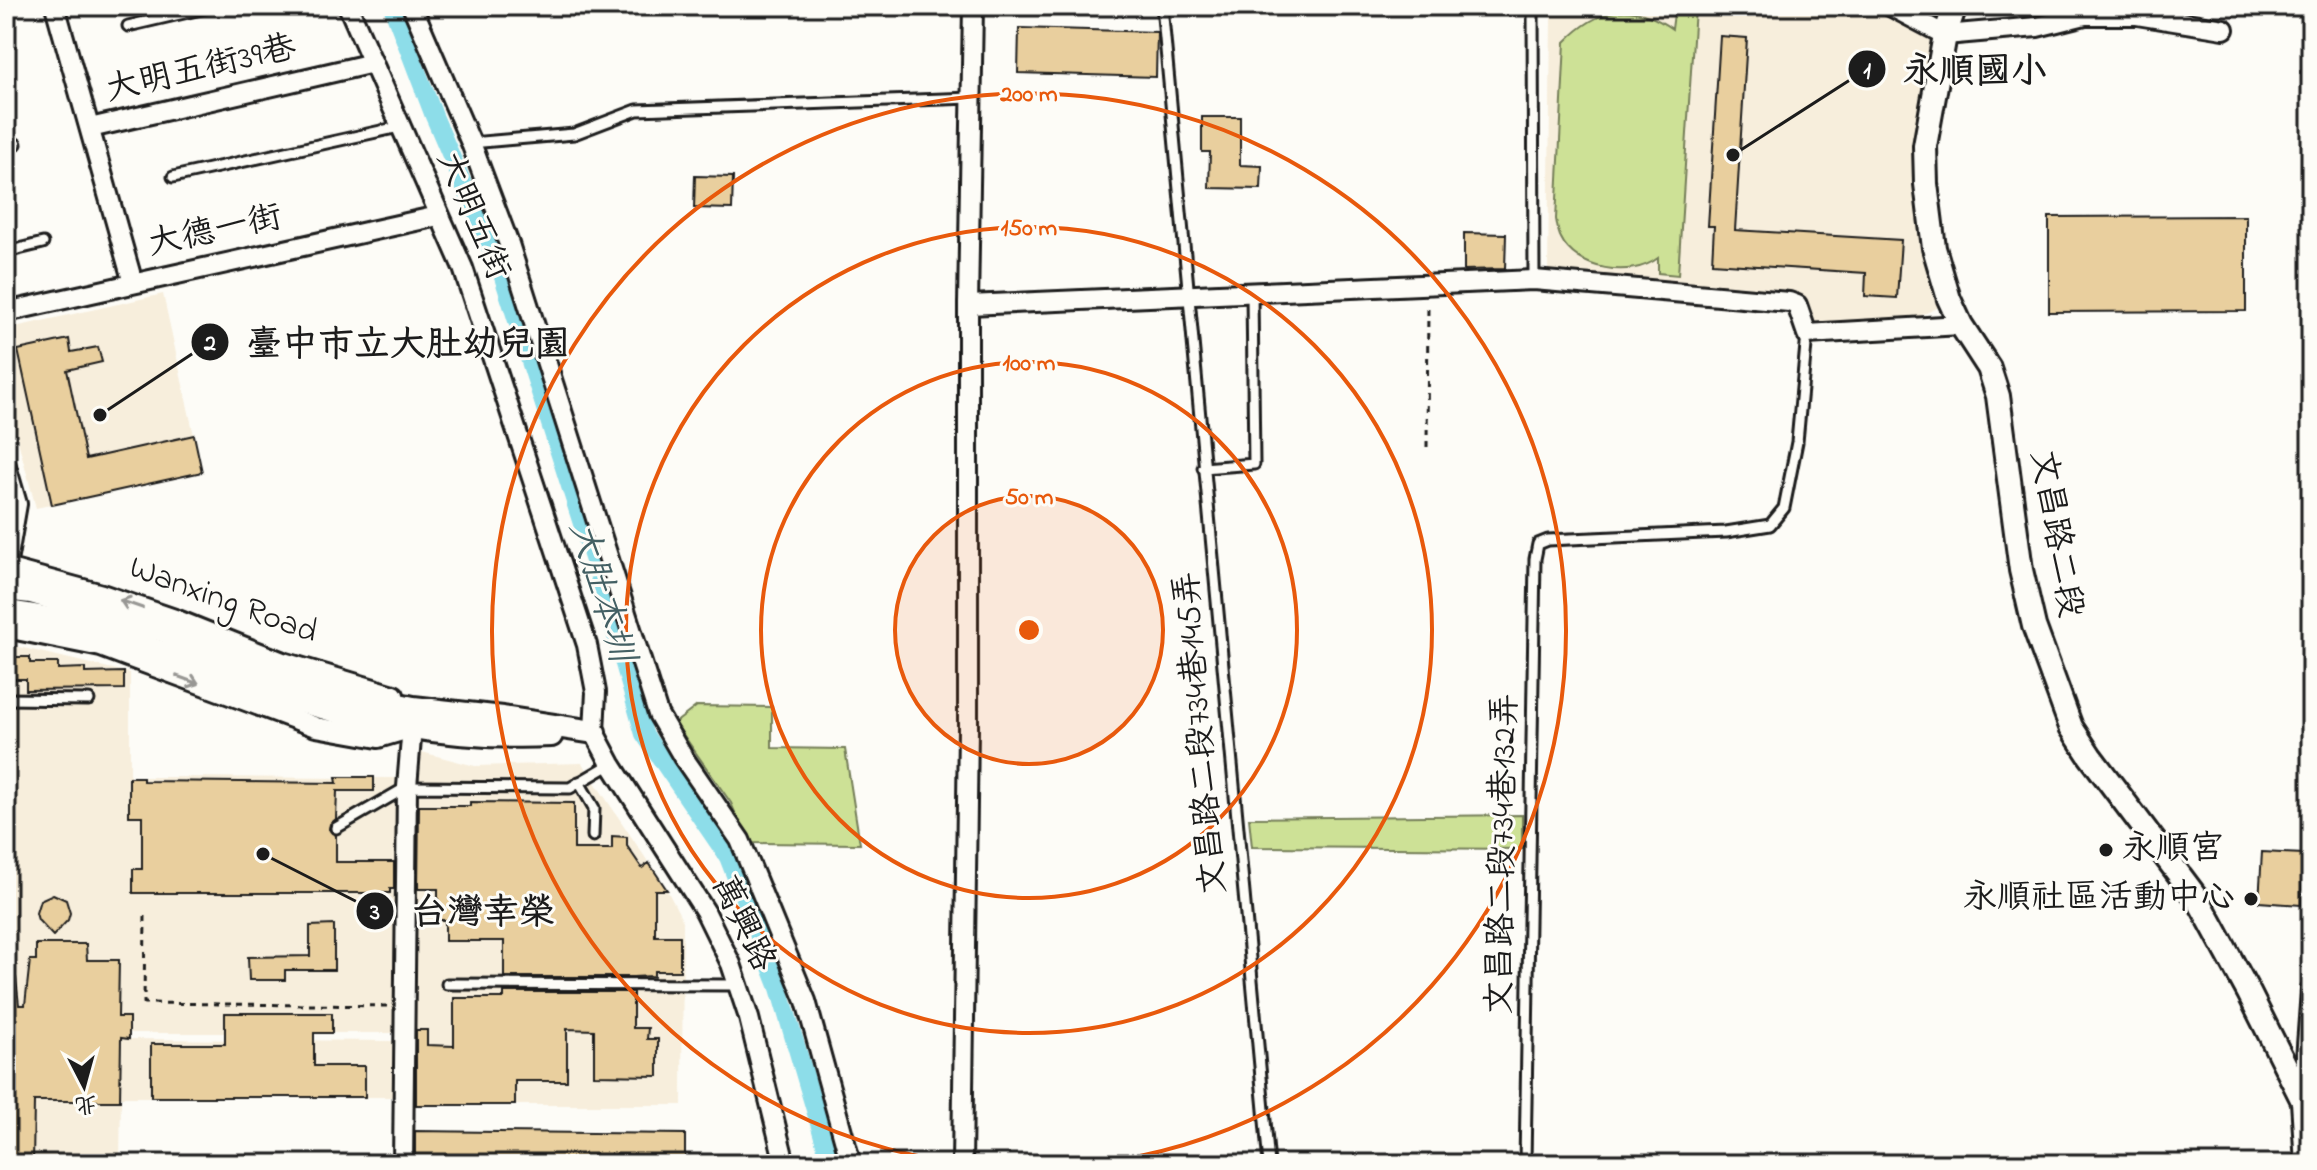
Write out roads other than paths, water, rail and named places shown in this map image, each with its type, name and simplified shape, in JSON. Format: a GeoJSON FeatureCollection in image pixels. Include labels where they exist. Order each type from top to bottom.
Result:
{"type":"FeatureCollection","features":[{"type":"Feature","properties":{"kind":"street"},"geometry":{"type":"LineString","coordinates":[[55,6],[133,283]]}},
{"type":"Feature","properties":{"kind":"street","name":"大明五街"},"geometry":{"type":"LineString","coordinates":[[348,6],[463,268],[587,645],[596,692],[594,732]]}},
{"type":"Feature","properties":{"kind":"street"},"geometry":{"type":"LineString","coordinates":[[412,6],[471,143],[509,244],[658,714],[683,757],[740,840],[806,1001],[851,1164]]}},
{"type":"Feature","properties":{"kind":"street"},"geometry":{"type":"LineString","coordinates":[[962,1164],[973,6]]}},
{"type":"Feature","properties":{"kind":"street"},"geometry":{"type":"LineString","coordinates":[[1890,6],[1945,35],[2037,27],[2085,15],[2137,15],[2224,29]]}},
{"type":"Feature","properties":{"kind":"street","name":"文昌路二段"},"geometry":{"type":"LineString","coordinates":[[1955,6],[1945,35],[1925,146],[1934,248],[1949,299],[1961,325],[1989,368],[1998,396],[2021,570],[2034,626],[2071,727],[2199,901],[2249,993],[2303,1101],[2307,1164]]}},
{"type":"Feature","properties":{"kind":"street","name":"大明五街39巷"},"geometry":{"type":"LineString","coordinates":[[90,128],[373,63]]}},
{"type":"Feature","properties":{"kind":"street","name":"大德一街"},"geometry":{"type":"LineString","coordinates":[[6,312],[438,216]]}},
{"type":"Feature","properties":{"kind":"street"},"geometry":{"type":"LineString","coordinates":[[968,305],[1534,280],[1789,302],[1797,305],[1807,334],[1961,325]]}},
{"type":"Feature","properties":{"kind":"street"},"geometry":{"type":"LineString","coordinates":[[6,466],[17,504],[6,568]]}},
{"type":"Feature","properties":{"kind":"street","name":"Wanxing Road"},"geometry":{"type":"LineString","coordinates":[[6,568],[102,594],[283,662],[391,693],[413,718]]}},
{"type":"Feature","properties":{"kind":"street"},"geometry":{"type":"LineString","coordinates":[[6,589],[31,592],[162,630],[377,711]]}},
{"type":"Feature","properties":{"kind":"street"},"geometry":{"type":"LineString","coordinates":[[6,612],[79,626],[263,689],[377,711]]}},
{"type":"Feature","properties":{"kind":"street","name":"Wanxing Road"},"geometry":{"type":"LineString","coordinates":[[6,628],[101,647],[316,727],[378,738],[413,718]]}},
{"type":"Feature","properties":{"kind":"street","name":"Wanxing Road"},"geometry":{"type":"LineString","coordinates":[[377,711],[501,737],[594,732]]}},
{"type":"Feature","properties":{"kind":"street"},"geometry":{"type":"LineString","coordinates":[[403,1164],[407,787],[413,718]]}},
{"type":"Feature","properties":{"kind":"street","name":"萬興路"},"geometry":{"type":"LineString","coordinates":[[594,732],[611,764],[705,911],[738,985],[785,1164]]}},
{"type":"Feature","properties":{"kind":"street"},"geometry":{"type":"LineString","coordinates":[[2303,1101],[2311,990]]}},
{"type":"Feature","properties":{"kind":"lane"},"geometry":{"type":"LineString","coordinates":[[128,26],[214,6]]}},
{"type":"Feature","properties":{"kind":"lane","name":"文昌路二段734巷145弄"},"geometry":{"type":"LineString","coordinates":[[1162,6],[1269,1164]]}},
{"type":"Feature","properties":{"kind":"lane"},"geometry":{"type":"LineString","coordinates":[[1533,7],[1534,280]]}},
{"type":"Feature","properties":{"kind":"lane"},"geometry":{"type":"LineString","coordinates":[[471,143],[574,134],[637,110],[972,98]]}},
{"type":"Feature","properties":{"kind":"lane"},"geometry":{"type":"LineString","coordinates":[[173,177],[399,127]]}},
{"type":"Feature","properties":{"kind":"lane"},"geometry":{"type":"LineString","coordinates":[[6,252],[43,243]]}},
{"type":"Feature","properties":{"kind":"lane"},"geometry":{"type":"LineString","coordinates":[[1203,468],[1254,464],[1252,294]]}},
{"type":"Feature","properties":{"kind":"lane","name":"文昌路二段734巷132弄"},"geometry":{"type":"LineString","coordinates":[[1525,1164],[1535,559],[1538,544],[1548,540],[1726,532],[1770,525],[1784,508],[1797,442],[1807,334]]}},
{"type":"Feature","properties":{"kind":"lane"},"geometry":{"type":"LineString","coordinates":[[6,699],[89,700]]}},
{"type":"Feature","properties":{"kind":"lane"},"geometry":{"type":"LineString","coordinates":[[336,828],[407,787],[570,788],[611,764]]}},
{"type":"Feature","properties":{"kind":"lane"},"geometry":{"type":"LineString","coordinates":[[579,782],[594,808],[593,836]]}},
{"type":"Feature","properties":{"kind":"lane"},"geometry":{"type":"LineString","coordinates":[[447,984],[738,985]]}},
{"type":"Feature","properties":{"kind":"waterway","name":"大肚本圳"},"geometry":{"type":"LineString","coordinates":[[392,6],[434,116],[503,277],[601,583],[644,734],[728,857],[779,988],[831,1164]]}},
{"type":"Feature","properties":{"kind":"place","name":"永順國小"},"geometry":{"type":"Point","coordinates":[1733,155]}},
{"type":"Feature","properties":{"kind":"place","name":"臺中市立大肚幼兒園"},"geometry":{"type":"Point","coordinates":[100,415]}},
{"type":"Feature","properties":{"kind":"place","name":"永順宮"},"geometry":{"type":"Point","coordinates":[2106,850]}},
{"type":"Feature","properties":{"kind":"place","name":"台灣幸榮"},"geometry":{"type":"Point","coordinates":[263,854]}},
{"type":"Feature","properties":{"kind":"place","name":"永順社區活動中心"},"geometry":{"type":"Point","coordinates":[2251,899]}}]}
